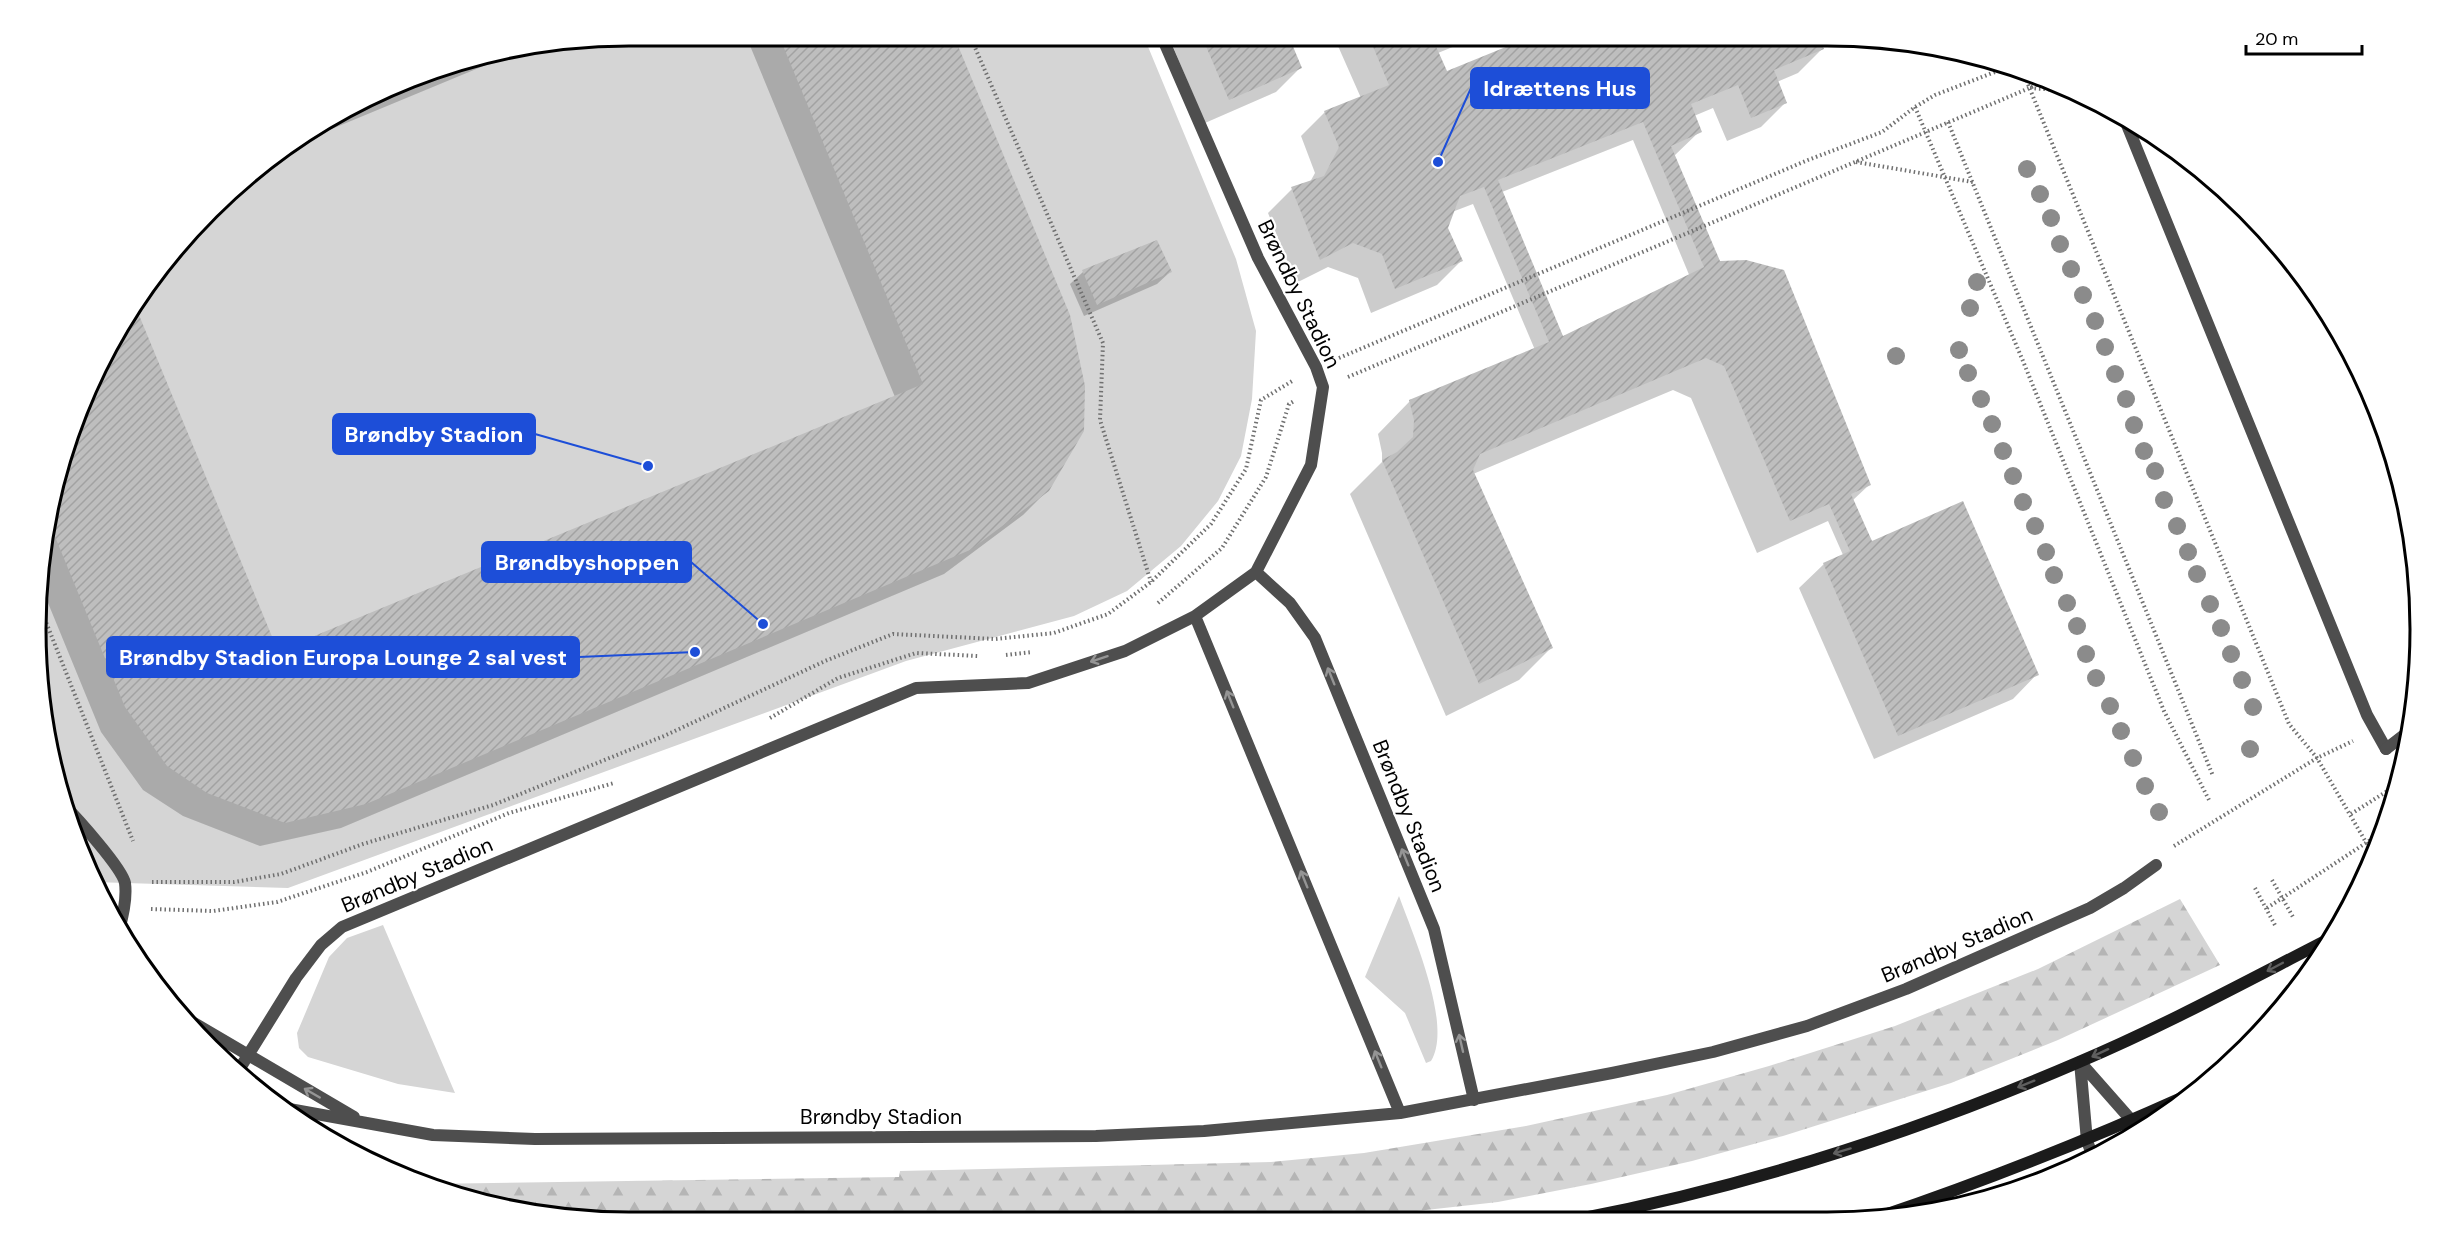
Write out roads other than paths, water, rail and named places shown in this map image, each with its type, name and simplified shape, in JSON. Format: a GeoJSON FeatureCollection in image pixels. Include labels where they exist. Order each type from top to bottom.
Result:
{"type":"FeatureCollection","features":[{"type":"Feature","properties":{"kind":"street","name":"Brøndby Stadion"},"geometry":{"type":"LineString","coordinates":[[241,1065],[296,978],[321,945],[342,927],[916,688],[1028,683],[1125,651],[1195,616],[1256,572],[1311,465],[1323,387],[1316,367],[1258,258],[1166,46]]}},
{"type":"Feature","properties":{"kind":"street"},"geometry":{"type":"LineString","coordinates":[[2130,133],[2367,715],[2386,748],[2399,739]]}},
{"type":"Feature","properties":{"kind":"street","name":"Brøndby Stadion"},"geometry":{"type":"LineString","coordinates":[[1256,572],[1290,603],[1315,638],[1320,649],[1434,929],[1474,1100]]}},
{"type":"Feature","properties":{"kind":"street"},"geometry":{"type":"LineString","coordinates":[[1195,616],[1400,1113]]}},
{"type":"Feature","properties":{"kind":"street"},"geometry":{"type":"LineString","coordinates":[[78,820],[95,839],[125,882],[122,916]]}},
{"type":"Feature","properties":{"kind":"street","name":"Brøndby Stadion"},"geometry":{"type":"LineString","coordinates":[[302,1111],[434,1135],[535,1139],[1096,1136],[1204,1131],[1400,1113],[1713,1052],[1807,1026],[1906,989],[2025,938],[2090,908],[2124,888],[2156,865]]}},
{"type":"Feature","properties":{"kind":"street"},"geometry":{"type":"LineString","coordinates":[[1608,1212],[1727,1184],[1844,1150],[1954,1113],[2080,1062],[2205,1004],[2315,946]]}},
{"type":"Feature","properties":{"kind":"street","name":"Brøndby Stadion"},"geometry":{"type":"LineString","coordinates":[[207,1031],[363,1122]]}},
{"type":"Feature","properties":{"kind":"street"},"geometry":{"type":"LineString","coordinates":[[2080,1062],[2133,1124]]}},
{"type":"Feature","properties":{"kind":"street"},"geometry":{"type":"LineString","coordinates":[[2080,1062],[2087,1141],[2090,1149]]}},
{"type":"Feature","properties":{"kind":"street"},"geometry":{"type":"LineString","coordinates":[[1908,1207],[1976,1184],[2087,1141],[2155,1111]]}},
{"type":"Feature","properties":{"kind":"place","name":"Idrættens Hus"},"geometry":{"type":"Point","coordinates":[1438,162]}},
{"type":"Feature","properties":{"kind":"place","name":"Brøndby Stadion"},"geometry":{"type":"Point","coordinates":[648,466]}},
{"type":"Feature","properties":{"kind":"place","name":"Brøndbyshoppen"},"geometry":{"type":"Point","coordinates":[763,624]}},
{"type":"Feature","properties":{"kind":"place","name":"Brøndby Stadion Europa Lounge 2 sal vest"},"geometry":{"type":"Point","coordinates":[695,652]}}]}
